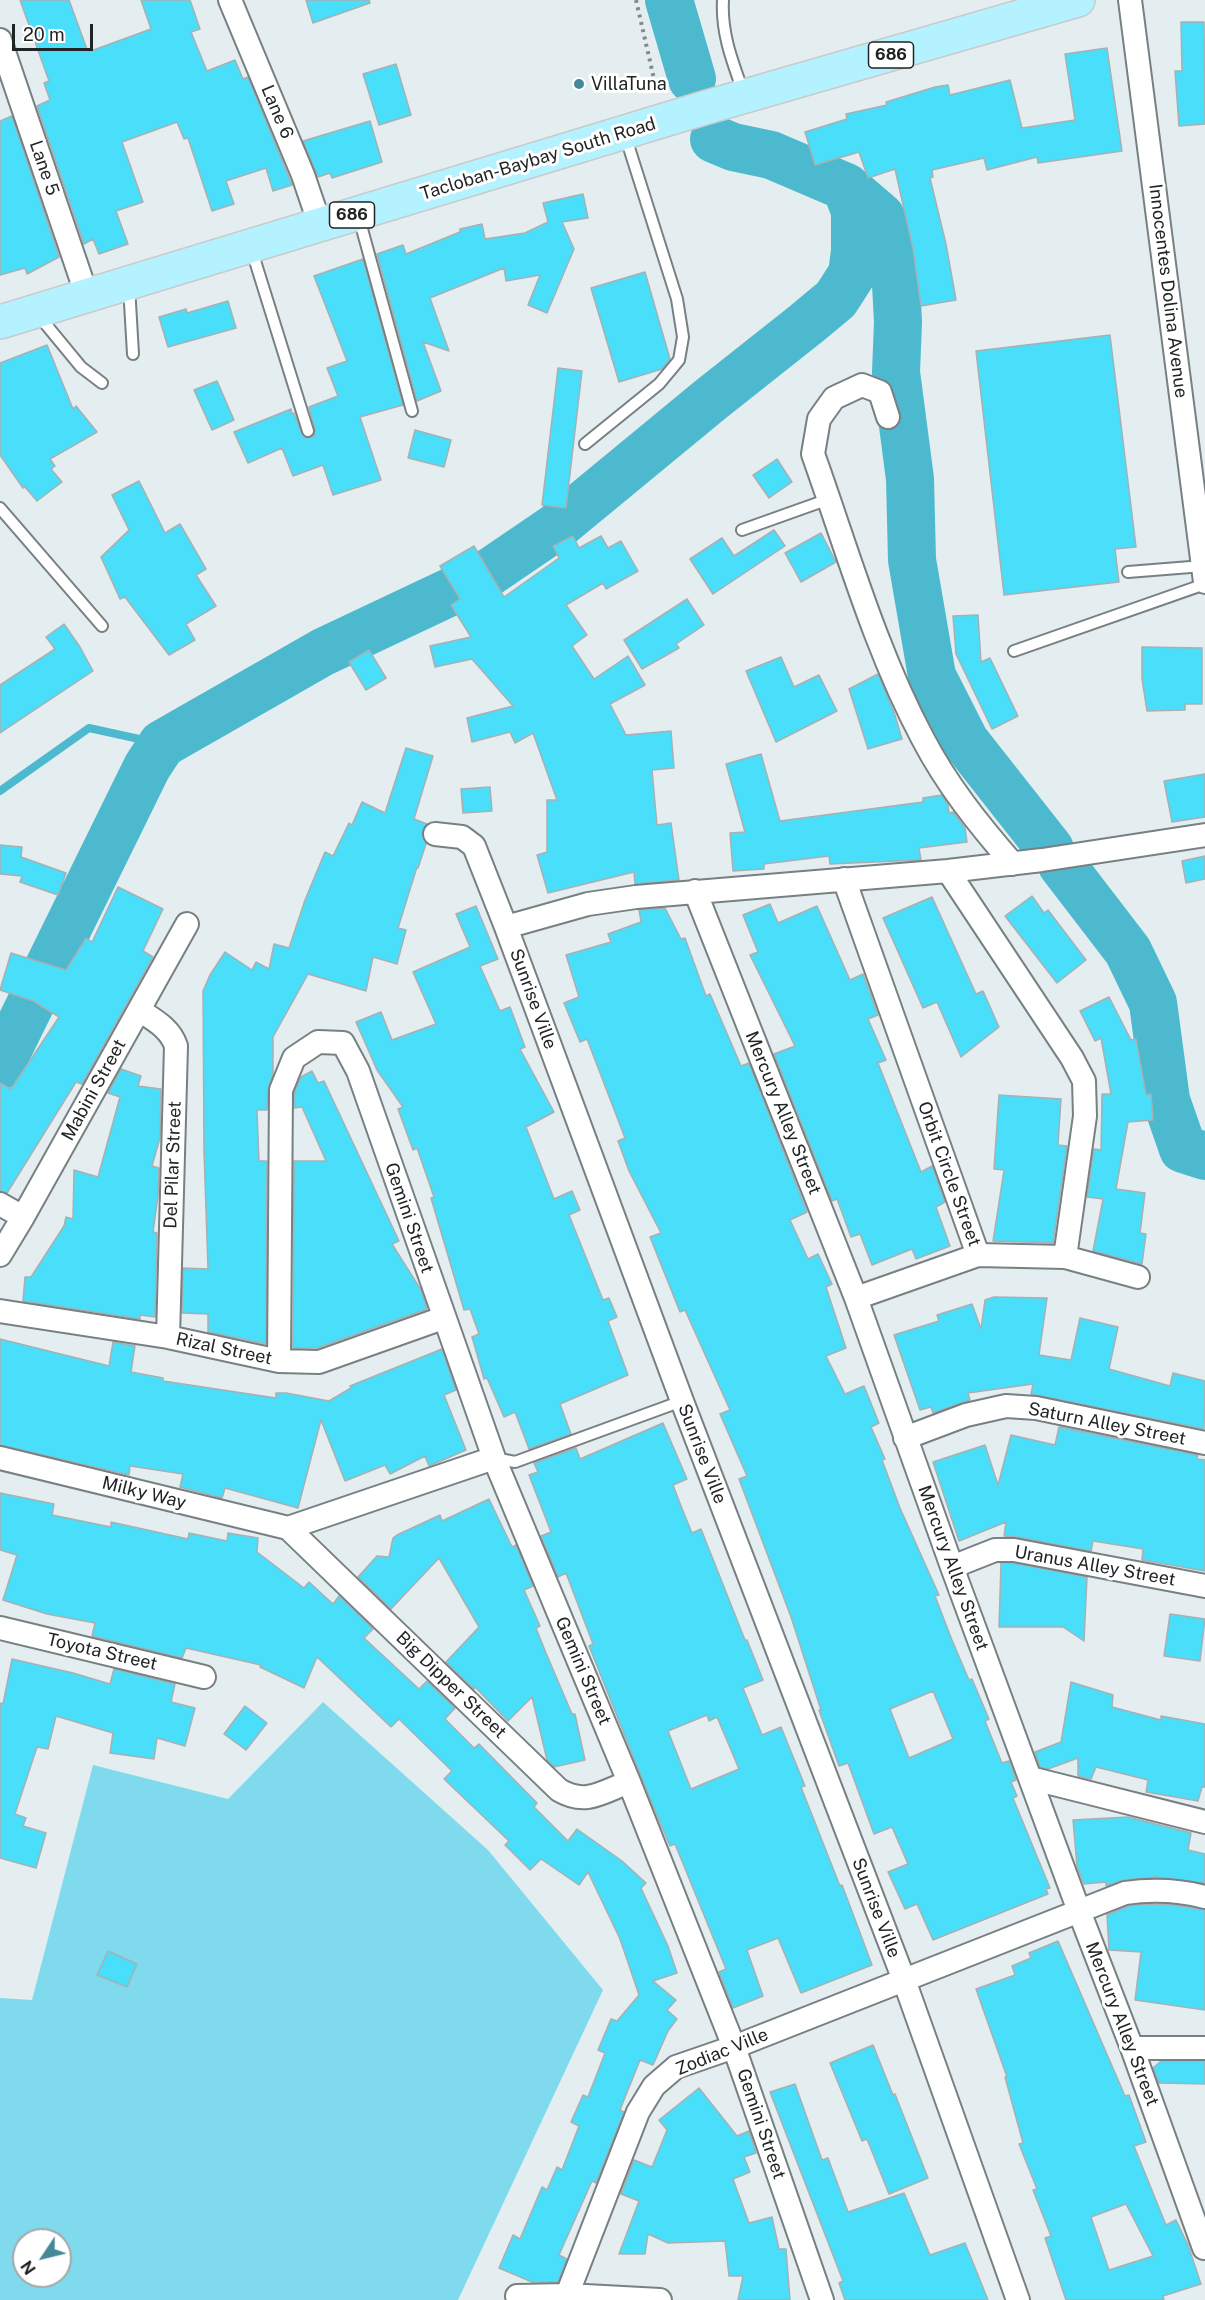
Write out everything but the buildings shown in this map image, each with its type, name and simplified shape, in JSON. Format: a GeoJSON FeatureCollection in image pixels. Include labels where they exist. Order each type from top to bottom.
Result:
{"type":"FeatureCollection","features":[{"type":"Feature","properties":{"kind":"main road","name":"Tacloban-Baybay South Road"},"geometry":{"type":"LineString","coordinates":[[0,322],[660,122],[1078,0]]}},
{"type":"Feature","properties":{"kind":"street","name":"Lane 6"},"geometry":{"type":"LineString","coordinates":[[230,0],[303,175],[320,225]]}},
{"type":"Feature","properties":{"kind":"street","name":"Innocentes Dolina Avenue"},"geometry":{"type":"LineString","coordinates":[[1130,0],[1195,420],[1204,577]]}},
{"type":"Feature","properties":{"kind":"street","name":"Lane 5"},"geometry":{"type":"LineString","coordinates":[[0,40],[87,296]]}},
{"type":"Feature","properties":{"kind":"street"},"geometry":{"type":"LineString","coordinates":[[888,417],[879,392],[871,388],[862,385],[834,398],[819,419],[813,454],[884,654],[922,738],[949,783],[977,822],[1013,864]]}},
{"type":"Feature","properties":{"kind":"street","name":"Sunrise Ville"},"geometry":{"type":"LineString","coordinates":[[435,834],[462,837],[474,846],[682,1401],[904,1980]]}},
{"type":"Feature","properties":{"kind":"street"},"geometry":{"type":"LineString","coordinates":[[506,927],[588,903],[695,891],[1013,864],[1205,835]]}},
{"type":"Feature","properties":{"kind":"street"},"geometry":{"type":"LineString","coordinates":[[948,871],[1072,1058],[1084,1081],[1085,1116],[1065,1257]]}},
{"type":"Feature","properties":{"kind":"street","name":"Orbit Circle Street"},"geometry":{"type":"LineString","coordinates":[[844,879],[978,1255],[1065,1257],[1138,1277]]}},
{"type":"Feature","properties":{"kind":"street","name":"Mercury Alley Street"},"geometry":{"type":"LineString","coordinates":[[695,891],[856,1298],[1079,1911],[1132,2048],[1195,2190],[1204,2248]]}},
{"type":"Feature","properties":{"kind":"street","name":"Mabini Street"},"geometry":{"type":"LineString","coordinates":[[0,1254],[187,924]]}},
{"type":"Feature","properties":{"kind":"street","name":"Del Pilar Street"},"geometry":{"type":"LineString","coordinates":[[139,1010],[166,1028],[173,1036],[176,1046],[168,1337]]}},
{"type":"Feature","properties":{"kind":"street","name":"Gemini Street"},"geometry":{"type":"LineString","coordinates":[[279,1361],[281,1090],[294,1058],[318,1042],[343,1043],[358,1071],[494,1458],[629,1782],[734,2047],[822,2300]]}},
{"type":"Feature","properties":{"kind":"street"},"geometry":{"type":"LineString","coordinates":[[0,1204],[23,1217]]}},
{"type":"Feature","properties":{"kind":"street"},"geometry":{"type":"LineString","coordinates":[[856,1298],[978,1255]]}},
{"type":"Feature","properties":{"kind":"street","name":"Rizal Street"},"geometry":{"type":"LineString","coordinates":[[0,1311],[168,1337],[279,1361],[319,1362],[443,1318]]}},
{"type":"Feature","properties":{"kind":"street","name":"Saturn Alley Street"},"geometry":{"type":"LineString","coordinates":[[906,1438],[966,1415],[1006,1406],[1036,1408],[1205,1443]]}},
{"type":"Feature","properties":{"kind":"street","name":"Milky Way"},"geometry":{"type":"LineString","coordinates":[[0,1458],[288,1528]]}},
{"type":"Feature","properties":{"kind":"street"},"geometry":{"type":"LineString","coordinates":[[288,1528],[494,1458]]}},
{"type":"Feature","properties":{"kind":"street","name":"Big Dipper Street"},"geometry":{"type":"LineString","coordinates":[[288,1528],[559,1790],[571,1797],[585,1799],[629,1782]]}},
{"type":"Feature","properties":{"kind":"street","name":"Uranus Alley Street"},"geometry":{"type":"LineString","coordinates":[[952,1567],[994,1550],[1014,1550],[1205,1586]]}},
{"type":"Feature","properties":{"kind":"street","name":"Toyota Street"},"geometry":{"type":"LineString","coordinates":[[0,1628],[204,1677]]}},
{"type":"Feature","properties":{"kind":"street"},"geometry":{"type":"LineString","coordinates":[[1030,1778],[1205,1822]]}},
{"type":"Feature","properties":{"kind":"street","name":"Zodiac Ville"},"geometry":{"type":"LineString","coordinates":[[567,2295],[638,2112],[654,2086],[676,2067],[734,2047],[1125,1893],[1151,1890],[1205,1897]]}},
{"type":"Feature","properties":{"kind":"street"},"geometry":{"type":"LineString","coordinates":[[904,1980],[1018,2300]]}},
{"type":"Feature","properties":{"kind":"street"},"geometry":{"type":"LineString","coordinates":[[1132,2048],[1205,2048]]}},
{"type":"Feature","properties":{"kind":"street"},"geometry":{"type":"LineString","coordinates":[[517,2296],[567,2295],[660,2300]]}},
{"type":"Feature","properties":{"kind":"lane"},"geometry":{"type":"LineString","coordinates":[[723,0],[722,14],[726,44],[745,97]]}},
{"type":"Feature","properties":{"kind":"lane"},"geometry":{"type":"LineString","coordinates":[[585,444],[658,384],[679,360],[683,337],[676,300],[624,133]]}},
{"type":"Feature","properties":{"kind":"lane"},"geometry":{"type":"LineString","coordinates":[[358,214],[412,411]]}},
{"type":"Feature","properties":{"kind":"lane"},"geometry":{"type":"LineString","coordinates":[[251,246],[308,431]]}},
{"type":"Feature","properties":{"kind":"lane"},"geometry":{"type":"LineString","coordinates":[[129,283],[133,354]]}},
{"type":"Feature","properties":{"kind":"lane"},"geometry":{"type":"LineString","coordinates":[[35,312],[81,367],[102,383]]}},
{"type":"Feature","properties":{"kind":"lane"},"geometry":{"type":"LineString","coordinates":[[742,530],[829,499]]}},
{"type":"Feature","properties":{"kind":"lane"},"geometry":{"type":"LineString","coordinates":[[0,508],[102,626]]}},
{"type":"Feature","properties":{"kind":"lane"},"geometry":{"type":"LineString","coordinates":[[1128,572],[1204,577]]}},
{"type":"Feature","properties":{"kind":"lane"},"geometry":{"type":"LineString","coordinates":[[1014,651],[1204,577]]}},
{"type":"Feature","properties":{"kind":"lane"},"geometry":{"type":"LineString","coordinates":[[494,1458],[515,1462],[682,1401]]}},
{"type":"Feature","properties":{"kind":"path"},"geometry":{"type":"LineString","coordinates":[[636,0],[656,83],[660,122]]}},
{"type":"Feature","properties":{"kind":"shaded area"},"geometry":{"type":"Polygon","coordinates":[[[323,1702],[488,1850],[603,1990],[458,2300],[0,2300],[0,1998],[32,2000],[93,1765],[228,1799],[323,1702]]]}},
{"type":"Feature","properties":{"kind":"waterway"},"geometry":{"type":"LineString","coordinates":[[669,0],[692,79]]}},
{"type":"Feature","properties":{"kind":"waterway"},"geometry":{"type":"LineString","coordinates":[[714,139],[733,147],[771,155],[846,187],[881,217],[894,247],[898,322],[896,372],[910,479],[912,560],[932,676],[965,741],[1050,849]]}},
{"type":"Feature","properties":{"kind":"waterway"},"geometry":{"type":"LineString","coordinates":[[0,1066],[147,767],[162,744],[323,652],[484,576],[556,527],[806,324],[836,299],[852,274],[855,251],[855,211],[846,187]]}},
{"type":"Feature","properties":{"kind":"waterway"},"geometry":{"type":"LineString","coordinates":[[0,791],[89,728],[162,744]]}},
{"type":"Feature","properties":{"kind":"waterway"},"geometry":{"type":"LineString","coordinates":[[1062,865],[1128,951],[1153,1003],[1166,1100],[1183,1149],[1205,1156]]}},
{"type":"Feature","properties":{"kind":"place","name":"VillaTuna"},"geometry":{"type":"Point","coordinates":[579,84]}}]}
